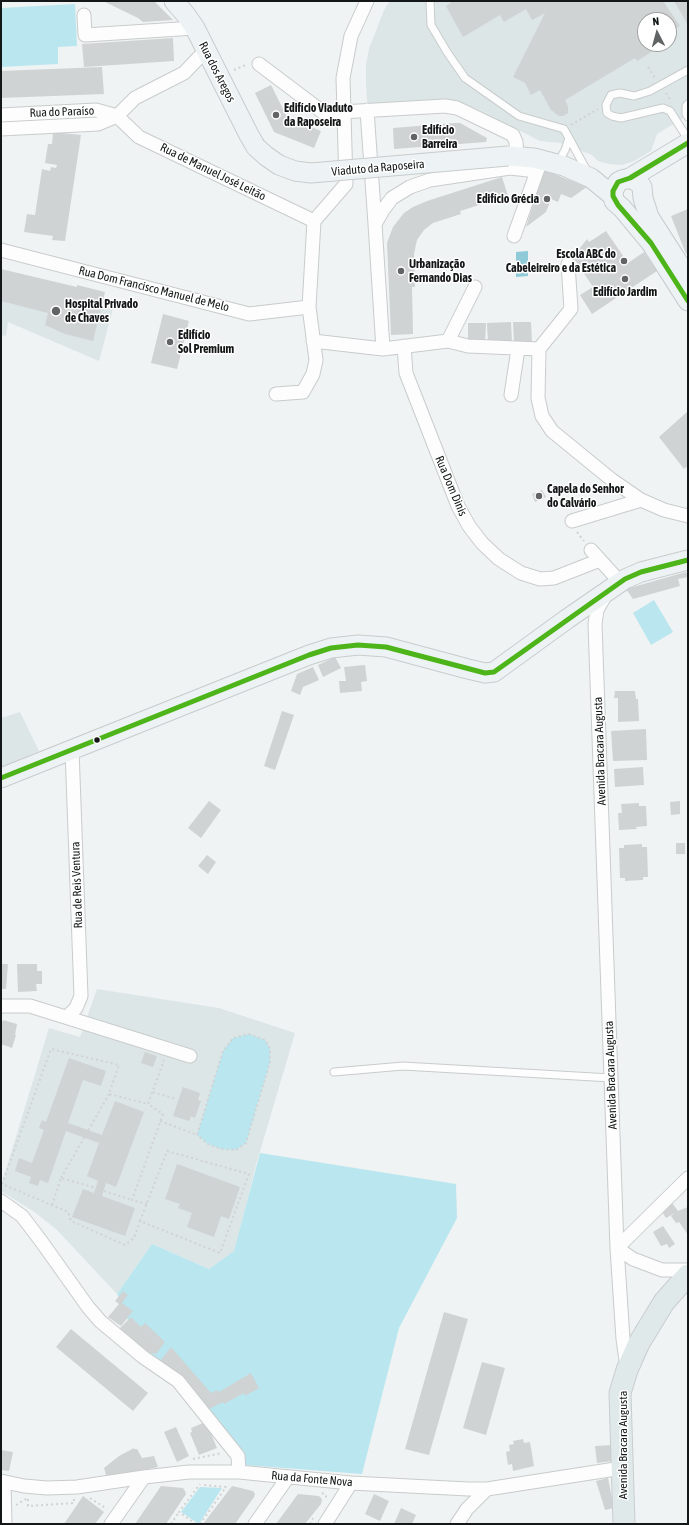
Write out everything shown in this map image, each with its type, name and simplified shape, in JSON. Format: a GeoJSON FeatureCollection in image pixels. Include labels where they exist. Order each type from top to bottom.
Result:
{"type":"FeatureCollection","features":[{"type":"Feature","properties":{"kind":"main road","name":"Rua dos Aregos"},"geometry":{"type":"LineString","coordinates":[[174,1],[195,28],[210,64],[256,147]]}},
{"type":"Feature","properties":{"kind":"main road"},"geometry":{"type":"LineString","coordinates":[[621,191],[662,158],[688,143]]}},
{"type":"Feature","properties":{"kind":"main road","name":"Viaduto da Raposeira"},"geometry":{"type":"LineString","coordinates":[[256,147],[279,165],[295,171],[311,173],[512,156],[591,178],[621,191]]}},
{"type":"Feature","properties":{"kind":"main road"},"geometry":{"type":"LineString","coordinates":[[621,191],[632,209],[637,206],[643,195],[651,173],[662,158]]}},
{"type":"Feature","properties":{"kind":"main road"},"geometry":{"type":"LineString","coordinates":[[621,191],[640,183],[647,212],[652,222],[688,278]]}},
{"type":"Feature","properties":{"kind":"main road"},"geometry":{"type":"LineString","coordinates":[[621,191],[651,243],[688,301]]}},
{"type":"Feature","properties":{"kind":"main road"},"geometry":{"type":"LineString","coordinates":[[1,778],[309,655],[331,648],[368,645],[386,647],[485,673],[498,670],[614,586],[635,574],[688,560]]}},
{"type":"Feature","properties":{"kind":"main road"},"geometry":{"type":"LineString","coordinates":[[627,1370],[639,1343],[664,1302],[688,1275]]}},
{"type":"Feature","properties":{"kind":"main road","name":"Avenida Bracara Augusta"},"geometry":{"type":"LineString","coordinates":[[624,1524],[620,1393],[627,1370]]}},
{"type":"Feature","properties":{"kind":"street"},"geometry":{"type":"LineString","coordinates":[[276,394],[303,392],[314,374],[316,360],[309,307],[314,221],[346,184],[343,78],[351,36],[367,1]]}},
{"type":"Feature","properties":{"kind":"street"},"geometry":{"type":"LineString","coordinates":[[84,15],[85,35],[195,28]]}},
{"type":"Feature","properties":{"kind":"street","name":"Rua do Paraíso"},"geometry":{"type":"LineString","coordinates":[[117,116],[96,110],[3,114],[3,130],[98,124],[117,116],[135,98],[184,72],[210,64]]}},
{"type":"Feature","properties":{"kind":"street"},"geometry":{"type":"LineString","coordinates":[[259,64],[324,113],[445,106],[457,108],[513,134],[516,142],[512,156]]}},
{"type":"Feature","properties":{"kind":"street"},"geometry":{"type":"LineString","coordinates":[[367,110],[383,348]]}},
{"type":"Feature","properties":{"kind":"street","name":"Rua de Manuel José Leitão"},"geometry":{"type":"LineString","coordinates":[[117,116],[139,137],[314,221]]}},
{"type":"Feature","properties":{"kind":"street"},"geometry":{"type":"LineString","coordinates":[[375,224],[392,198],[410,187],[430,180],[510,168],[552,166]]}},
{"type":"Feature","properties":{"kind":"street"},"geometry":{"type":"LineString","coordinates":[[514,236],[552,166]]}},
{"type":"Feature","properties":{"kind":"street","name":"Rua Dom Francisco Manuel de Melo"},"geometry":{"type":"LineString","coordinates":[[1,250],[249,314],[309,307]]}},
{"type":"Feature","properties":{"kind":"street"},"geometry":{"type":"LineString","coordinates":[[568,264],[571,309],[539,349],[538,398],[542,416],[552,431],[612,480],[641,500],[664,510],[688,516]]}},
{"type":"Feature","properties":{"kind":"street"},"geometry":{"type":"LineString","coordinates":[[448,341],[475,287]]}},
{"type":"Feature","properties":{"kind":"street"},"geometry":{"type":"LineString","coordinates":[[313,341],[383,348],[448,341],[468,346],[539,349]]}},
{"type":"Feature","properties":{"kind":"street","name":"Rua Dom Dinis"},"geometry":{"type":"LineString","coordinates":[[404,346],[406,373],[458,506],[469,526],[482,543],[499,559],[521,573],[540,579],[554,578],[600,560]]}},
{"type":"Feature","properties":{"kind":"street"},"geometry":{"type":"LineString","coordinates":[[511,395],[518,348]]}},
{"type":"Feature","properties":{"kind":"street"},"geometry":{"type":"LineString","coordinates":[[572,521],[641,500]]}},
{"type":"Feature","properties":{"kind":"street"},"geometry":{"type":"LineString","coordinates":[[591,550],[600,560],[614,586]]}},
{"type":"Feature","properties":{"kind":"street","name":"Avenida Bracara Augusta"},"geometry":{"type":"LineString","coordinates":[[614,586],[598,607],[595,624],[617,1248],[623,1339],[627,1370]]}},
{"type":"Feature","properties":{"kind":"street"},"geometry":{"type":"LineString","coordinates":[[567,619],[579,615],[585,615],[595,624]]}},
{"type":"Feature","properties":{"kind":"street","name":"Rua de Reis Ventura"},"geometry":{"type":"LineString","coordinates":[[66,1017],[76,1008],[81,996],[72,749]]}},
{"type":"Feature","properties":{"kind":"street"},"geometry":{"type":"LineString","coordinates":[[1,1006],[30,1006],[190,1056]]}},
{"type":"Feature","properties":{"kind":"street"},"geometry":{"type":"LineString","coordinates":[[688,1178],[617,1248],[634,1259],[662,1270],[688,1270]]}},
{"type":"Feature","properties":{"kind":"street"},"geometry":{"type":"LineString","coordinates":[[1,1201],[22,1216],[42,1240],[88,1307],[100,1321],[143,1358],[178,1381],[238,1456],[239,1472]]}},
{"type":"Feature","properties":{"kind":"street","name":"Rua da Fonte Nova"},"geometry":{"type":"LineString","coordinates":[[2,1482],[24,1486],[69,1488],[189,1472],[239,1472],[351,1483],[487,1489],[622,1468]]}},
{"type":"Feature","properties":{"kind":"street"},"geometry":{"type":"LineString","coordinates":[[114,1520],[144,1477]]}},
{"type":"Feature","properties":{"kind":"street"},"geometry":{"type":"LineString","coordinates":[[255,1524],[288,1477]]}},
{"type":"Feature","properties":{"kind":"street"},"geometry":{"type":"LineString","coordinates":[[2,1482],[5,1524]]}},
{"type":"Feature","properties":{"kind":"street"},"geometry":{"type":"LineString","coordinates":[[319,1521],[351,1483]]}},
{"type":"Feature","properties":{"kind":"street"},"geometry":{"type":"LineString","coordinates":[[457,1524],[467,1509],[487,1489]]}},
{"type":"Feature","properties":{"kind":"lane"},"geometry":{"type":"LineString","coordinates":[[430,1],[431,25],[465,78],[519,116],[564,129],[591,178]]}},
{"type":"Feature","properties":{"kind":"lane"},"geometry":{"type":"LineString","coordinates":[[688,70],[650,91],[634,96],[620,94],[611,95],[606,105],[606,113],[621,118],[663,108],[670,111],[688,139]]}},
{"type":"Feature","properties":{"kind":"lane"},"geometry":{"type":"LineString","coordinates":[[688,104],[686,106],[686,114],[688,117]]}},
{"type":"Feature","properties":{"kind":"lane"},"geometry":{"type":"LineString","coordinates":[[552,166],[566,150],[569,138]]}},
{"type":"Feature","properties":{"kind":"lane"},"geometry":{"type":"LineString","coordinates":[[552,166],[576,151]]}},
{"type":"Feature","properties":{"kind":"lane"},"geometry":{"type":"LineString","coordinates":[[334,1072],[403,1066],[611,1078]]}},
{"type":"Feature","properties":{"kind":"path"},"geometry":{"type":"LineString","coordinates":[[210,64],[259,64]]}},
{"type":"Feature","properties":{"kind":"path"},"geometry":{"type":"LineString","coordinates":[[664,91],[670,100]]}},
{"type":"Feature","properties":{"kind":"path"},"geometry":{"type":"LineString","coordinates":[[564,129],[606,105]]}},
{"type":"Feature","properties":{"kind":"path"},"geometry":{"type":"LineString","coordinates":[[572,521],[574,528],[591,550]]}},
{"type":"Feature","properties":{"kind":"path"},"geometry":{"type":"LineString","coordinates":[[160,1122],[197,1135],[208,1144],[221,1149],[236,1150],[246,1143],[270,1062],[270,1049],[265,1040],[249,1034],[233,1038],[223,1051],[197,1135]]}},
{"type":"Feature","properties":{"kind":"path"},"geometry":{"type":"LineString","coordinates":[[52,1205],[61,1178],[109,1094],[118,1065],[51,1049],[2,1184],[68,1212],[71,1221],[125,1245],[134,1238],[140,1221],[167,1151],[249,1174],[220,1253],[140,1221]]}},
{"type":"Feature","properties":{"kind":"path"},"geometry":{"type":"LineString","coordinates":[[148,1104],[168,1049]]}},
{"type":"Feature","properties":{"kind":"path"},"geometry":{"type":"LineString","coordinates":[[153,1092],[176,1099]]}},
{"type":"Feature","properties":{"kind":"path"},"geometry":{"type":"LineString","coordinates":[[109,1094],[148,1104],[163,1114],[132,1200]]}},
{"type":"Feature","properties":{"kind":"path"},"geometry":{"type":"LineString","coordinates":[[61,1178],[96,1188]]}},
{"type":"Feature","properties":{"kind":"path"},"geometry":{"type":"LineString","coordinates":[[104,1191],[147,1204]]}},
{"type":"Feature","properties":{"kind":"path"},"geometry":{"type":"LineString","coordinates":[[171,1524],[209,1472]]}},
{"type":"Feature","properties":{"kind":"path"},"geometry":{"type":"LineString","coordinates":[[199,1485],[226,1487],[200,1524]]}},
{"type":"Feature","properties":{"kind":"path"},"geometry":{"type":"LineString","coordinates":[[320,1492],[326,1495],[326,1499],[322,1505]]}},
{"type":"Feature","properties":{"kind":"path"},"geometry":{"type":"LineString","coordinates":[[84,1494],[114,1520]]}},
{"type":"Feature","properties":{"kind":"path"},"geometry":{"type":"LineString","coordinates":[[14,1509],[21,1501],[28,1498],[28,1506],[74,1503],[74,1495]]}},
{"type":"Feature","properties":{"kind":"path"},"geometry":{"type":"LineString","coordinates":[[179,1512],[196,1524]]}},
{"type":"Feature","properties":{"kind":"path"},"geometry":{"type":"LineString","coordinates":[[310,1524],[319,1521]]}},
{"type":"Feature","properties":{"kind":"shaded area"},"geometry":{"type":"Polygon","coordinates":[[[390,1],[688,1],[688,115],[657,134],[651,151],[634,161],[622,165],[609,164],[598,161],[592,155],[560,143],[540,141],[477,109],[449,99],[369,105],[367,101],[366,65],[369,49],[384,10],[390,1]]]}},
{"type":"Feature","properties":{"kind":"shaded area"},"geometry":{"type":"Polygon","coordinates":[[[75,4],[77,46],[58,47],[58,64],[1,67],[1,8],[75,4]]]}},
{"type":"Feature","properties":{"kind":"shaded area"},"geometry":{"type":"Polygon","coordinates":[[[528,251],[528,276],[516,277],[516,252],[528,251]]]}},
{"type":"Feature","properties":{"kind":"shaded area","name":"Hospital Privado de Chaves"},"geometry":{"type":"Polygon","coordinates":[[[1,270],[115,301],[99,361],[8,322],[6,336],[1,335],[1,270]]]}},
{"type":"Feature","properties":{"kind":"shaded area"},"geometry":{"type":"Polygon","coordinates":[[[654,600],[673,632],[651,645],[633,613],[654,600]]]}},
{"type":"Feature","properties":{"kind":"shaded area"},"geometry":{"type":"Polygon","coordinates":[[[20,712],[39,751],[1,767],[1,718],[20,712]]]}},
{"type":"Feature","properties":{"kind":"shaded area"},"geometry":{"type":"Polygon","coordinates":[[[97,989],[219,1008],[295,1033],[256,1165],[235,1251],[209,1269],[152,1244],[117,1294],[57,1230],[36,1213],[1,1191],[1,1186],[49,1028],[80,1037],[97,989]]]}},
{"type":"Feature","properties":{"kind":"shaded area"},"geometry":{"type":"Polygon","coordinates":[[[249,1034],[265,1040],[270,1049],[270,1062],[246,1143],[236,1150],[221,1149],[208,1144],[197,1135],[223,1051],[233,1038],[249,1034]]]}},
{"type":"Feature","properties":{"kind":"shaded area"},"geometry":{"type":"Polygon","coordinates":[[[260,1153],[456,1184],[457,1218],[399,1328],[362,1474],[245,1465],[217,1422],[143,1357],[117,1294],[152,1244],[209,1269],[234,1251],[260,1153]]]}},
{"type":"Feature","properties":{"kind":"shaded area"},"geometry":{"type":"Polygon","coordinates":[[[200,1487],[222,1488],[199,1524],[181,1512],[200,1487]]]}},
{"type":"Feature","properties":{"kind":"building"},"geometry":{"type":"Polygon","coordinates":[[[103,1],[154,1],[173,20],[143,22],[138,18],[103,1]]]}},
{"type":"Feature","properties":{"kind":"building"},"geometry":{"type":"Polygon","coordinates":[[[453,1],[663,1],[670,12],[637,12],[637,52],[651,52],[637,61],[635,58],[565,100],[568,106],[568,113],[563,116],[559,116],[551,110],[540,90],[531,95],[525,83],[513,77],[545,13],[532,20],[526,9],[504,22],[500,15],[463,37],[446,6],[453,1]]]}},
{"type":"Feature","properties":{"kind":"building"},"geometry":{"type":"Polygon","coordinates":[[[674,1],[688,1],[688,25],[674,1]]]}},
{"type":"Feature","properties":{"kind":"building"},"geometry":{"type":"Polygon","coordinates":[[[173,38],[174,61],[84,67],[82,44],[173,38]]]}},
{"type":"Feature","properties":{"kind":"building"},"geometry":{"type":"Polygon","coordinates":[[[102,67],[104,94],[1,98],[1,71],[102,67]]]}},
{"type":"Feature","properties":{"kind":"building","name":"Edifício Viaduto da Raposeira"},"geometry":{"type":"Polygon","coordinates":[[[271,85],[287,117],[321,131],[314,148],[274,132],[255,93],[271,85]]]}},
{"type":"Feature","properties":{"kind":"building"},"geometry":{"type":"Polygon","coordinates":[[[460,123],[487,138],[486,142],[394,149],[393,128],[460,123]]]}},
{"type":"Feature","properties":{"kind":"building"},"geometry":{"type":"Polygon","coordinates":[[[53,132],[81,135],[65,241],[52,240],[53,236],[24,232],[27,214],[35,215],[42,169],[50,171],[51,167],[56,168],[57,165],[45,163],[48,144],[52,144],[53,132]]]}},
{"type":"Feature","properties":{"kind":"building","name":"Edifício Grécia"},"geometry":{"type":"Polygon","coordinates":[[[544,170],[587,187],[571,198],[561,194],[558,202],[551,199],[546,212],[526,227],[544,170]]]}},
{"type":"Feature","properties":{"kind":"building","name":"Urbanização Fernando Dias"},"geometry":{"type":"Polygon","coordinates":[[[502,177],[508,196],[460,211],[461,214],[433,223],[424,230],[417,240],[414,254],[415,287],[412,287],[413,334],[391,335],[387,243],[393,227],[404,213],[413,207],[427,201],[502,177]]]}},
{"type":"Feature","properties":{"kind":"building"},"geometry":{"type":"Polygon","coordinates":[[[688,209],[688,253],[686,254],[671,216],[688,209]]]}},
{"type":"Feature","properties":{"kind":"building"},"geometry":{"type":"Polygon","coordinates":[[[606,231],[628,263],[644,252],[657,271],[592,314],[580,295],[593,287],[573,257],[587,239],[589,242],[606,231]]]}},
{"type":"Feature","properties":{"kind":"building","name":"Hospital Privado de Chaves"},"geometry":{"type":"Polygon","coordinates":[[[1,269],[105,292],[93,341],[65,334],[45,325],[48,313],[1,301],[1,269]]]}},
{"type":"Feature","properties":{"kind":"building","name":"Edifício Sol Premium"},"geometry":{"type":"Polygon","coordinates":[[[163,314],[189,321],[177,369],[151,363],[163,314]]]}},
{"type":"Feature","properties":{"kind":"building"},"geometry":{"type":"Polygon","coordinates":[[[511,322],[512,343],[488,343],[487,323],[511,322]]]}},
{"type":"Feature","properties":{"kind":"building"},"geometry":{"type":"Polygon","coordinates":[[[513,322],[531,322],[532,343],[514,343],[513,322]]]}},
{"type":"Feature","properties":{"kind":"building"},"geometry":{"type":"Polygon","coordinates":[[[468,323],[486,323],[485,343],[468,344],[468,323]]]}},
{"type":"Feature","properties":{"kind":"building"},"geometry":{"type":"Polygon","coordinates":[[[687,412],[688,466],[684,469],[659,437],[687,412]]]}},
{"type":"Feature","properties":{"kind":"building","name":"Capela do Senhor do Calvário"},"geometry":{"type":"Polygon","coordinates":[[[542,490],[546,497],[535,502],[532,494],[542,490]]]}},
{"type":"Feature","properties":{"kind":"building"},"geometry":{"type":"Polygon","coordinates":[[[686,572],[688,577],[678,579],[680,586],[633,599],[626,589],[686,572]]]}},
{"type":"Feature","properties":{"kind":"building"},"geometry":{"type":"Polygon","coordinates":[[[335,657],[341,668],[323,677],[318,665],[335,657]]]}},
{"type":"Feature","properties":{"kind":"building"},"geometry":{"type":"Polygon","coordinates":[[[365,665],[367,681],[361,682],[362,691],[340,693],[339,681],[346,681],[344,667],[365,665]]]}},
{"type":"Feature","properties":{"kind":"building"},"geometry":{"type":"Polygon","coordinates":[[[313,667],[319,680],[303,687],[300,695],[291,691],[297,674],[313,667]]]}},
{"type":"Feature","properties":{"kind":"building"},"geometry":{"type":"Polygon","coordinates":[[[615,691],[635,691],[636,699],[638,699],[639,721],[618,722],[618,698],[614,698],[615,691]]]}},
{"type":"Feature","properties":{"kind":"building"},"geometry":{"type":"Polygon","coordinates":[[[282,711],[294,715],[275,770],[264,766],[282,711]]]}},
{"type":"Feature","properties":{"kind":"building"},"geometry":{"type":"Polygon","coordinates":[[[646,729],[647,760],[613,761],[611,731],[646,729]]]}},
{"type":"Feature","properties":{"kind":"building"},"geometry":{"type":"Polygon","coordinates":[[[643,767],[644,785],[615,787],[614,769],[643,767]]]}},
{"type":"Feature","properties":{"kind":"building"},"geometry":{"type":"Polygon","coordinates":[[[209,801],[221,810],[201,838],[188,828],[209,801]]]}},
{"type":"Feature","properties":{"kind":"building"},"geometry":{"type":"Polygon","coordinates":[[[680,801],[680,814],[671,815],[670,802],[680,801]]]}},
{"type":"Feature","properties":{"kind":"building"},"geometry":{"type":"Polygon","coordinates":[[[639,803],[639,806],[646,806],[647,826],[636,827],[637,829],[619,830],[618,813],[622,813],[621,804],[639,803]]]}},
{"type":"Feature","properties":{"kind":"building"},"geometry":{"type":"Polygon","coordinates":[[[676,843],[685,843],[685,854],[676,854],[676,843]]]}},
{"type":"Feature","properties":{"kind":"building"},"geometry":{"type":"Polygon","coordinates":[[[642,844],[642,847],[647,847],[648,877],[643,877],[643,880],[625,881],[625,878],[620,878],[619,848],[624,848],[624,845],[642,844]]]}},
{"type":"Feature","properties":{"kind":"building"},"geometry":{"type":"Polygon","coordinates":[[[207,855],[216,862],[208,874],[198,866],[207,855]]]}},
{"type":"Feature","properties":{"kind":"building"},"geometry":{"type":"Polygon","coordinates":[[[1,964],[8,964],[6,989],[1,989],[1,964]]]}},
{"type":"Feature","properties":{"kind":"building"},"geometry":{"type":"Polygon","coordinates":[[[17,964],[37,964],[37,971],[42,971],[42,984],[36,984],[37,991],[18,992],[17,964]]]}},
{"type":"Feature","properties":{"kind":"building"},"geometry":{"type":"Polygon","coordinates":[[[3,1020],[17,1024],[16,1035],[12,1048],[1,1044],[1,1025],[3,1020]]]}},
{"type":"Feature","properties":{"kind":"building"},"geometry":{"type":"Polygon","coordinates":[[[145,1052],[157,1056],[153,1067],[141,1063],[145,1052]]]}},
{"type":"Feature","properties":{"kind":"building"},"geometry":{"type":"Polygon","coordinates":[[[69,1058],[106,1071],[101,1086],[83,1080],[68,1123],[102,1135],[115,1101],[144,1112],[116,1187],[106,1183],[102,1196],[135,1208],[125,1236],[72,1217],[83,1189],[94,1193],[98,1181],[87,1176],[99,1143],[66,1131],[48,1183],[40,1180],[38,1186],[29,1183],[31,1177],[15,1171],[19,1158],[32,1163],[44,1130],[39,1128],[42,1120],[46,1122],[69,1058]]]}},
{"type":"Feature","properties":{"kind":"building"},"geometry":{"type":"Polygon","coordinates":[[[183,1087],[200,1093],[198,1100],[201,1101],[195,1118],[191,1116],[189,1121],[173,1116],[183,1087]]]}},
{"type":"Feature","properties":{"kind":"building"},"geometry":{"type":"Polygon","coordinates":[[[177,1164],[240,1187],[229,1219],[221,1216],[214,1237],[187,1227],[192,1213],[178,1208],[180,1204],[165,1199],[177,1164]]]}},
{"type":"Feature","properties":{"kind":"building"},"geometry":{"type":"Polygon","coordinates":[[[670,1200],[678,1211],[688,1207],[688,1235],[679,1222],[676,1223],[671,1216],[675,1213],[666,1218],[660,1209],[670,1200]]]}},
{"type":"Feature","properties":{"kind":"building"},"geometry":{"type":"Polygon","coordinates":[[[663,1226],[675,1244],[669,1248],[667,1244],[661,1246],[653,1232],[663,1226]]]}},
{"type":"Feature","properties":{"kind":"building"},"geometry":{"type":"Polygon","coordinates":[[[123,1291],[128,1295],[122,1303],[133,1311],[121,1326],[108,1317],[119,1304],[115,1301],[123,1291]]]}},
{"type":"Feature","properties":{"kind":"building"},"geometry":{"type":"Polygon","coordinates":[[[444,1312],[468,1319],[429,1455],[405,1449],[444,1312]]]}},
{"type":"Feature","properties":{"kind":"building"},"geometry":{"type":"Polygon","coordinates":[[[131,1317],[141,1327],[145,1323],[165,1342],[156,1354],[142,1351],[119,1329],[131,1317]]]}},
{"type":"Feature","properties":{"kind":"building"},"geometry":{"type":"Polygon","coordinates":[[[71,1329],[148,1393],[133,1411],[56,1347],[71,1329]]]}},
{"type":"Feature","properties":{"kind":"building"},"geometry":{"type":"Polygon","coordinates":[[[171,1347],[211,1393],[217,1390],[219,1392],[251,1373],[259,1388],[245,1396],[244,1393],[224,1404],[223,1402],[207,1410],[201,1399],[181,1376],[160,1361],[171,1347]]]}},
{"type":"Feature","properties":{"kind":"building"},"geometry":{"type":"Polygon","coordinates":[[[482,1362],[505,1368],[486,1435],[463,1428],[482,1362]]]}},
{"type":"Feature","properties":{"kind":"building"},"geometry":{"type":"Polygon","coordinates":[[[203,1423],[205,1425],[207,1424],[217,1448],[199,1455],[190,1433],[192,1432],[191,1428],[203,1423]]]}},
{"type":"Feature","properties":{"kind":"building"},"geometry":{"type":"Polygon","coordinates":[[[176,1427],[189,1456],[177,1462],[164,1432],[176,1427]]]}},
{"type":"Feature","properties":{"kind":"building"},"geometry":{"type":"Polygon","coordinates":[[[523,1439],[524,1443],[530,1442],[534,1466],[513,1471],[512,1464],[508,1465],[506,1452],[510,1451],[509,1445],[514,1444],[513,1441],[523,1439]]]}},
{"type":"Feature","properties":{"kind":"building"},"geometry":{"type":"Polygon","coordinates":[[[612,1445],[613,1461],[597,1463],[595,1446],[612,1445]]]}},
{"type":"Feature","properties":{"kind":"building"},"geometry":{"type":"Polygon","coordinates":[[[134,1448],[137,1449],[142,1458],[154,1456],[158,1467],[107,1478],[104,1468],[119,1456],[134,1448]]]}},
{"type":"Feature","properties":{"kind":"building"},"geometry":{"type":"Polygon","coordinates":[[[1,1450],[13,1452],[9,1471],[1,1470],[1,1450]]]}},
{"type":"Feature","properties":{"kind":"building"},"geometry":{"type":"Polygon","coordinates":[[[608,1478],[614,1508],[605,1510],[596,1481],[608,1478]]]}},
{"type":"Feature","properties":{"kind":"building"},"geometry":{"type":"Polygon","coordinates":[[[161,1486],[183,1488],[186,1494],[166,1524],[135,1524],[161,1486]]]}},
{"type":"Feature","properties":{"kind":"building"},"geometry":{"type":"Polygon","coordinates":[[[232,1486],[253,1491],[255,1494],[235,1524],[203,1524],[232,1486]]]}},
{"type":"Feature","properties":{"kind":"building"},"geometry":{"type":"Polygon","coordinates":[[[298,1494],[319,1496],[322,1499],[321,1504],[305,1524],[276,1524],[298,1494]]]}},
{"type":"Feature","properties":{"kind":"building"},"geometry":{"type":"Polygon","coordinates":[[[374,1494],[389,1501],[380,1521],[365,1514],[374,1494]]]}},
{"type":"Feature","properties":{"kind":"building"},"geometry":{"type":"Polygon","coordinates":[[[83,1496],[104,1512],[95,1524],[64,1524],[83,1496]]]}},
{"type":"Feature","properties":{"kind":"building"},"geometry":{"type":"Polygon","coordinates":[[[401,1508],[416,1515],[412,1524],[394,1524],[401,1508]]]}},
{"type":"Feature","properties":{"kind":"transit line"},"geometry":{"type":"LineString","coordinates":[[688,143],[630,178],[618,182],[613,191],[613,196],[618,205],[651,243],[688,301]]}},
{"type":"Feature","properties":{"kind":"transit line"},"geometry":{"type":"LineString","coordinates":[[1,778],[309,655],[331,648],[358,645],[386,647],[485,673],[494,672],[625,579],[641,572],[688,560]]}},
{"type":"Feature","properties":{"kind":"place","name":"Edifício Viaduto da Raposeira"},"geometry":{"type":"Point","coordinates":[276,115]}},
{"type":"Feature","properties":{"kind":"place","name":"Edifício Barreira"},"geometry":{"type":"Point","coordinates":[414,137]}},
{"type":"Feature","properties":{"kind":"place","name":"Edifício Grécia"},"geometry":{"type":"Point","coordinates":[547,199]}},
{"type":"Feature","properties":{"kind":"place","name":"Escola ABC do Cabeleireiro e da Estética"},"geometry":{"type":"Point","coordinates":[624,261]}},
{"type":"Feature","properties":{"kind":"place","name":"Urbanização Fernando Dias"},"geometry":{"type":"Point","coordinates":[401,271]}},
{"type":"Feature","properties":{"kind":"place","name":"Edifício Jardim"},"geometry":{"type":"Point","coordinates":[625,279]}},
{"type":"Feature","properties":{"kind":"place","name":"Hospital Privado de Chaves"},"geometry":{"type":"Point","coordinates":[56,311]}},
{"type":"Feature","properties":{"kind":"place","name":"Edifício Sol Premium"},"geometry":{"type":"Point","coordinates":[170,342]}},
{"type":"Feature","properties":{"kind":"place","name":"Capela do Senhor do Calvário"},"geometry":{"type":"Point","coordinates":[539,496]}}]}
